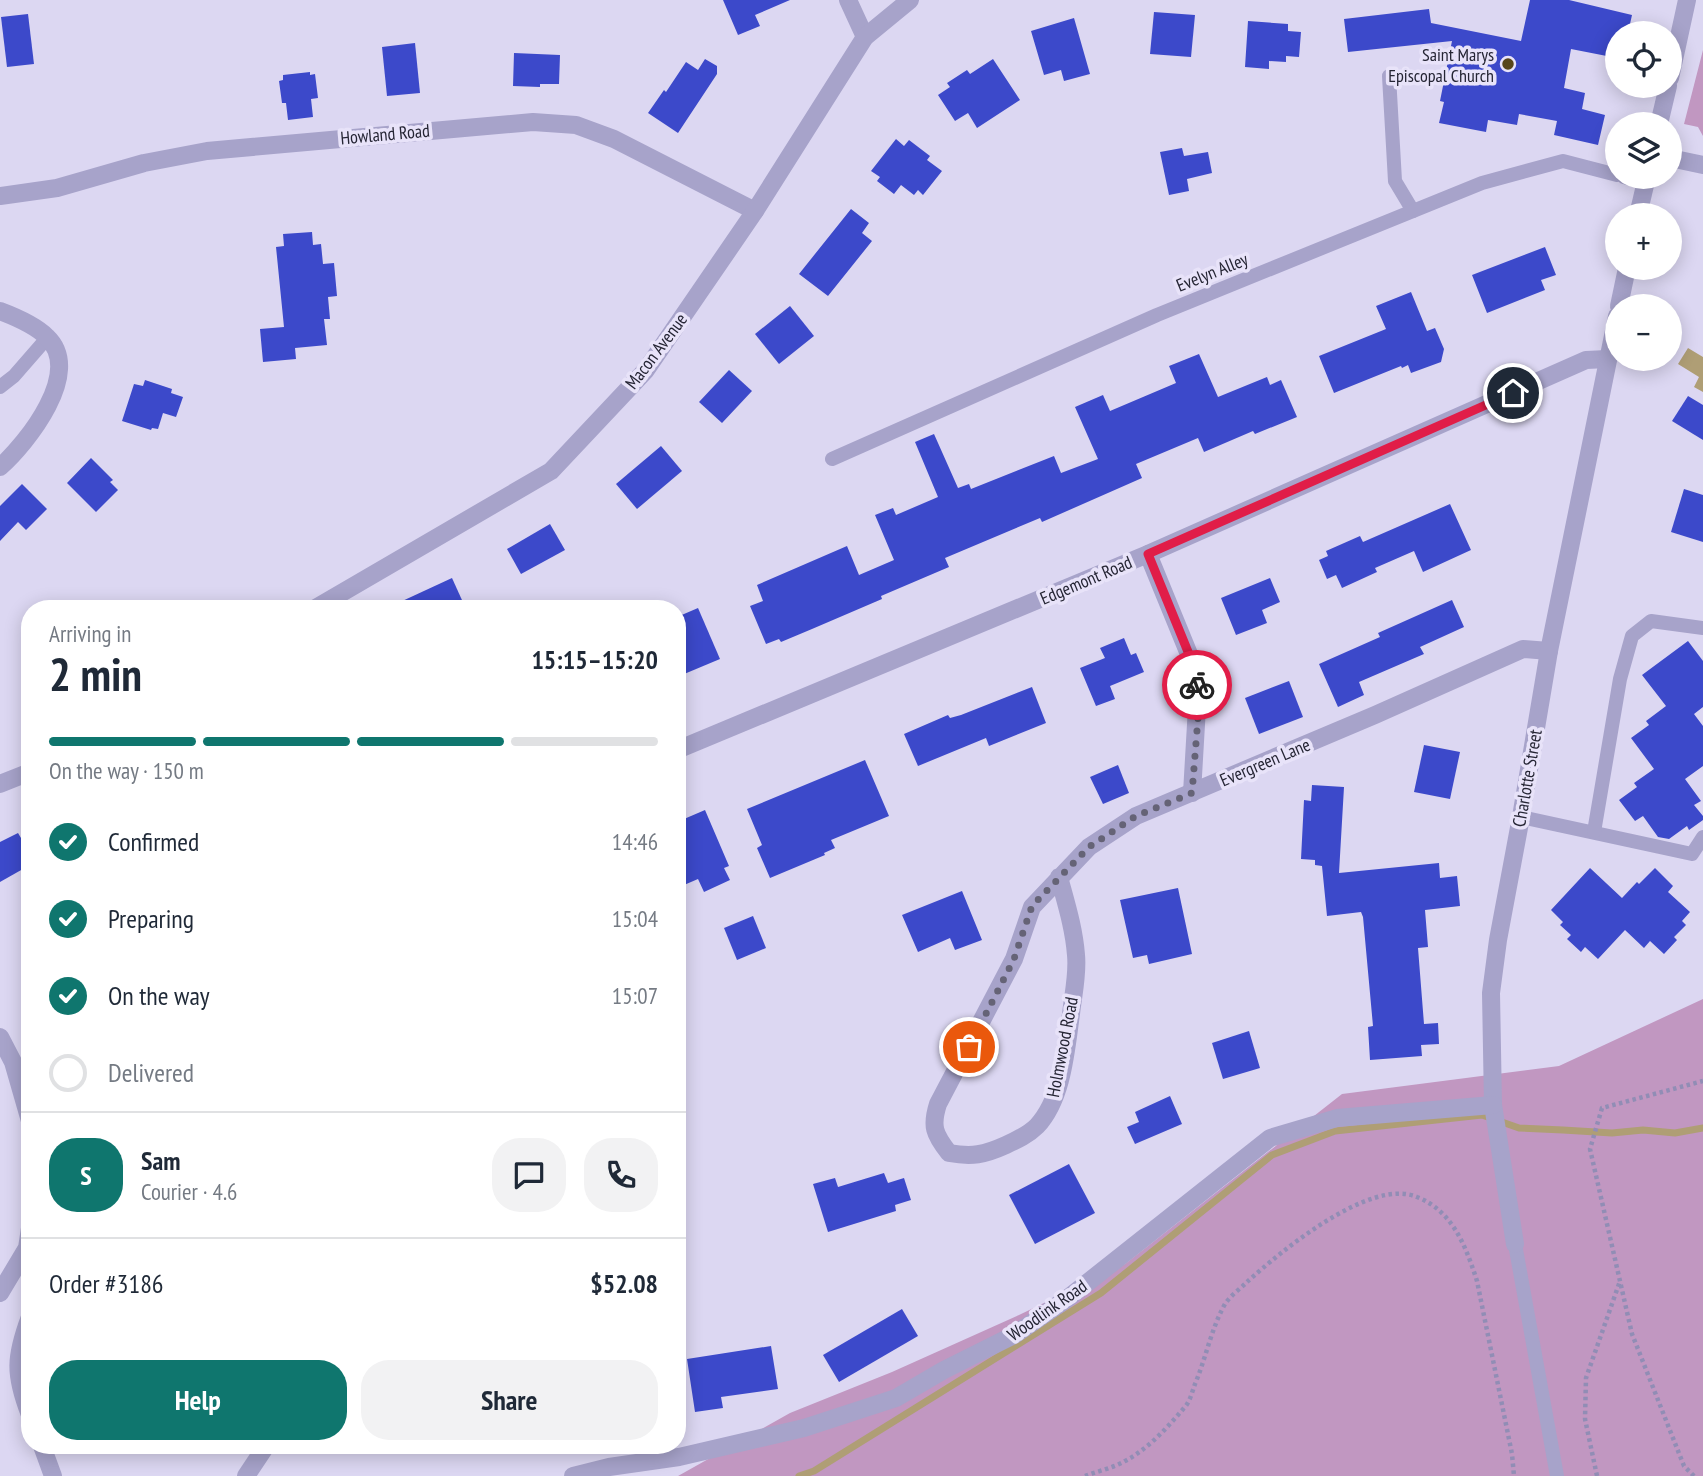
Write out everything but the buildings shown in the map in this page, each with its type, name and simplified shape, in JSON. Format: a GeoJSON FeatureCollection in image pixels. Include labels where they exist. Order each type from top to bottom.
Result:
{"type":"FeatureCollection","features":[{"type":"Feature","properties":{"kind":"street"},"geometry":{"type":"LineString","coordinates":[[848,0],[865,37]]}},
{"type":"Feature","properties":{"kind":"street","name":"Macon Avenue"},"geometry":{"type":"LineString","coordinates":[[329,600],[551,471],[646,370],[755,211],[865,37],[910,0]]}},
{"type":"Feature","properties":{"kind":"street"},"geometry":{"type":"LineString","coordinates":[[1682,23],[1687,0]]}},
{"type":"Feature","properties":{"kind":"street","name":"Howland Road"},"geometry":{"type":"LineString","coordinates":[[0,196],[57,188],[144,163],[207,151],[533,122],[576,125],[614,139],[755,211]]}},
{"type":"Feature","properties":{"kind":"street"},"geometry":{"type":"LineString","coordinates":[[1682,161],[1703,165]]}},
{"type":"Feature","properties":{"kind":"street"},"geometry":{"type":"LineString","coordinates":[[0,311],[20,319],[48,337],[57,353],[60,370],[50,404],[10,459],[0,467]]}},
{"type":"Feature","properties":{"kind":"street","name":"Edgemont Road"},"geometry":{"type":"LineString","coordinates":[[686,746],[1148,554],[1586,360],[1605,359]]}},
{"type":"Feature","properties":{"kind":"street","name":"Charlotte Street"},"geometry":{"type":"LineString","coordinates":[[1515,1244],[1493,1105],[1492,993],[1498,940],[1549,651],[1606,371]]}},
{"type":"Feature","properties":{"kind":"street"},"geometry":{"type":"LineString","coordinates":[[1148,554],[1193,664],[1198,690],[1192,793]]}},
{"type":"Feature","properties":{"kind":"street","name":"Evergreen Lane"},"geometry":{"type":"LineString","coordinates":[[969,1047],[1014,959],[1032,906],[1089,847],[1136,816],[1522,649],[1549,651]]}},
{"type":"Feature","properties":{"kind":"street"},"geometry":{"type":"LineString","coordinates":[[0,784],[21,776]]}},
{"type":"Feature","properties":{"kind":"street","name":"Holmwood Road"},"geometry":{"type":"LineString","coordinates":[[969,1047],[938,1104],[933,1120],[938,1139],[949,1153],[972,1157],[1022,1138],[1038,1125],[1050,1106],[1059,1081],[1069,1032],[1077,958],[1071,918],[1059,877]]}},
{"type":"Feature","properties":{"kind":"street"},"geometry":{"type":"LineString","coordinates":[[0,1037],[21,1099]]}},
{"type":"Feature","properties":{"kind":"street","name":"Woodlink Road"},"geometry":{"type":"LineString","coordinates":[[573,1476],[609,1467],[679,1457],[804,1428],[897,1398],[944,1370],[1014,1335],[1068,1298],[1270,1138],[1337,1118],[1493,1105]]}},
{"type":"Feature","properties":{"kind":"street"},"geometry":{"type":"LineString","coordinates":[[0,1293],[21,1259]]}},
{"type":"Feature","properties":{"kind":"street"},"geometry":{"type":"LineString","coordinates":[[21,1340],[17,1373],[21,1393]]}},
{"type":"Feature","properties":{"kind":"street"},"geometry":{"type":"LineString","coordinates":[[45,1454],[53,1476]]}},
{"type":"Feature","properties":{"kind":"street"},"geometry":{"type":"LineString","coordinates":[[246,1476],[261,1454]]}},
{"type":"Feature","properties":{"kind":"lane"},"geometry":{"type":"LineString","coordinates":[[1388,76],[1395,181],[1413,211]]}},
{"type":"Feature","properties":{"kind":"lane","name":"Evelyn Alley"},"geometry":{"type":"LineString","coordinates":[[832,459],[1157,315],[1482,183],[1563,161],[1605,172]]}},
{"type":"Feature","properties":{"kind":"lane"},"geometry":{"type":"LineString","coordinates":[[0,387],[14,376],[48,337]]}},
{"type":"Feature","properties":{"kind":"lane"},"geometry":{"type":"LineString","coordinates":[[1594,832],[1620,679],[1632,636],[1651,621],[1703,628]]}},
{"type":"Feature","properties":{"kind":"lane"},"geometry":{"type":"LineString","coordinates":[[1521,817],[1692,854],[1703,837]]}},
{"type":"Feature","properties":{"kind":"lane"},"geometry":{"type":"LineString","coordinates":[[1515,1244],[1557,1476]]}},
{"type":"Feature","properties":{"kind":"path"},"geometry":{"type":"LineString","coordinates":[[1694,1476],[1684,1466],[1632,1334],[1590,1149],[1602,1108],[1703,1081]]}},
{"type":"Feature","properties":{"kind":"path"},"geometry":{"type":"LineString","coordinates":[[1085,1476],[1124,1462],[1158,1438],[1187,1405],[1226,1302],[1272,1259],[1299,1238],[1353,1207],[1377,1198],[1408,1194],[1439,1210],[1459,1235],[1468,1253],[1477,1280],[1512,1454],[1514,1476]]}},
{"type":"Feature","properties":{"kind":"path"},"geometry":{"type":"LineString","coordinates":[[1597,1476],[1585,1419],[1586,1378],[1620,1281]]}},
{"type":"Feature","properties":{"kind":"shaded area"},"geometry":{"type":"Polygon","coordinates":[[[1703,50],[1703,136],[1698,127],[1684,124],[1703,50]]]}},
{"type":"Feature","properties":{"kind":"shaded area"},"geometry":{"type":"Polygon","coordinates":[[[1688,348],[1703,357],[1703,392],[1694,387],[1699,377],[1682,366],[1682,358],[1688,348]]]}},
{"type":"Feature","properties":{"kind":"shaded area"},"geometry":{"type":"Polygon","coordinates":[[[1703,999],[1703,1476],[678,1476],[790,1413],[892,1372],[1125,1264],[1342,1094],[1559,1066],[1703,999]]]}},
{"type":"Feature","properties":{"kind":"waterway"},"geometry":{"type":"LineString","coordinates":[[799,1476],[814,1471],[1101,1293],[1272,1155],[1335,1131],[1482,1115],[1519,1128],[1612,1133],[1643,1130],[1675,1133],[1703,1128]]}},
{"type":"Feature","properties":{"kind":"way so far"},"geometry":{"type":"LineString","coordinates":[[969,1047],[1014,959],[1032,906],[1089,847],[1136,816],[1192,793],[1198,718],[1197,685]]}},
{"type":"Feature","properties":{"kind":"place","name":"Saint Marys Episcopal Church"},"geometry":{"type":"Point","coordinates":[1508,64]}},
{"type":"Feature","properties":{"kind":"route"},"geometry":{"type":"LineString","coordinates":[[1197,685],[1193,664],[1148,554],[1513,393]]}}]}
